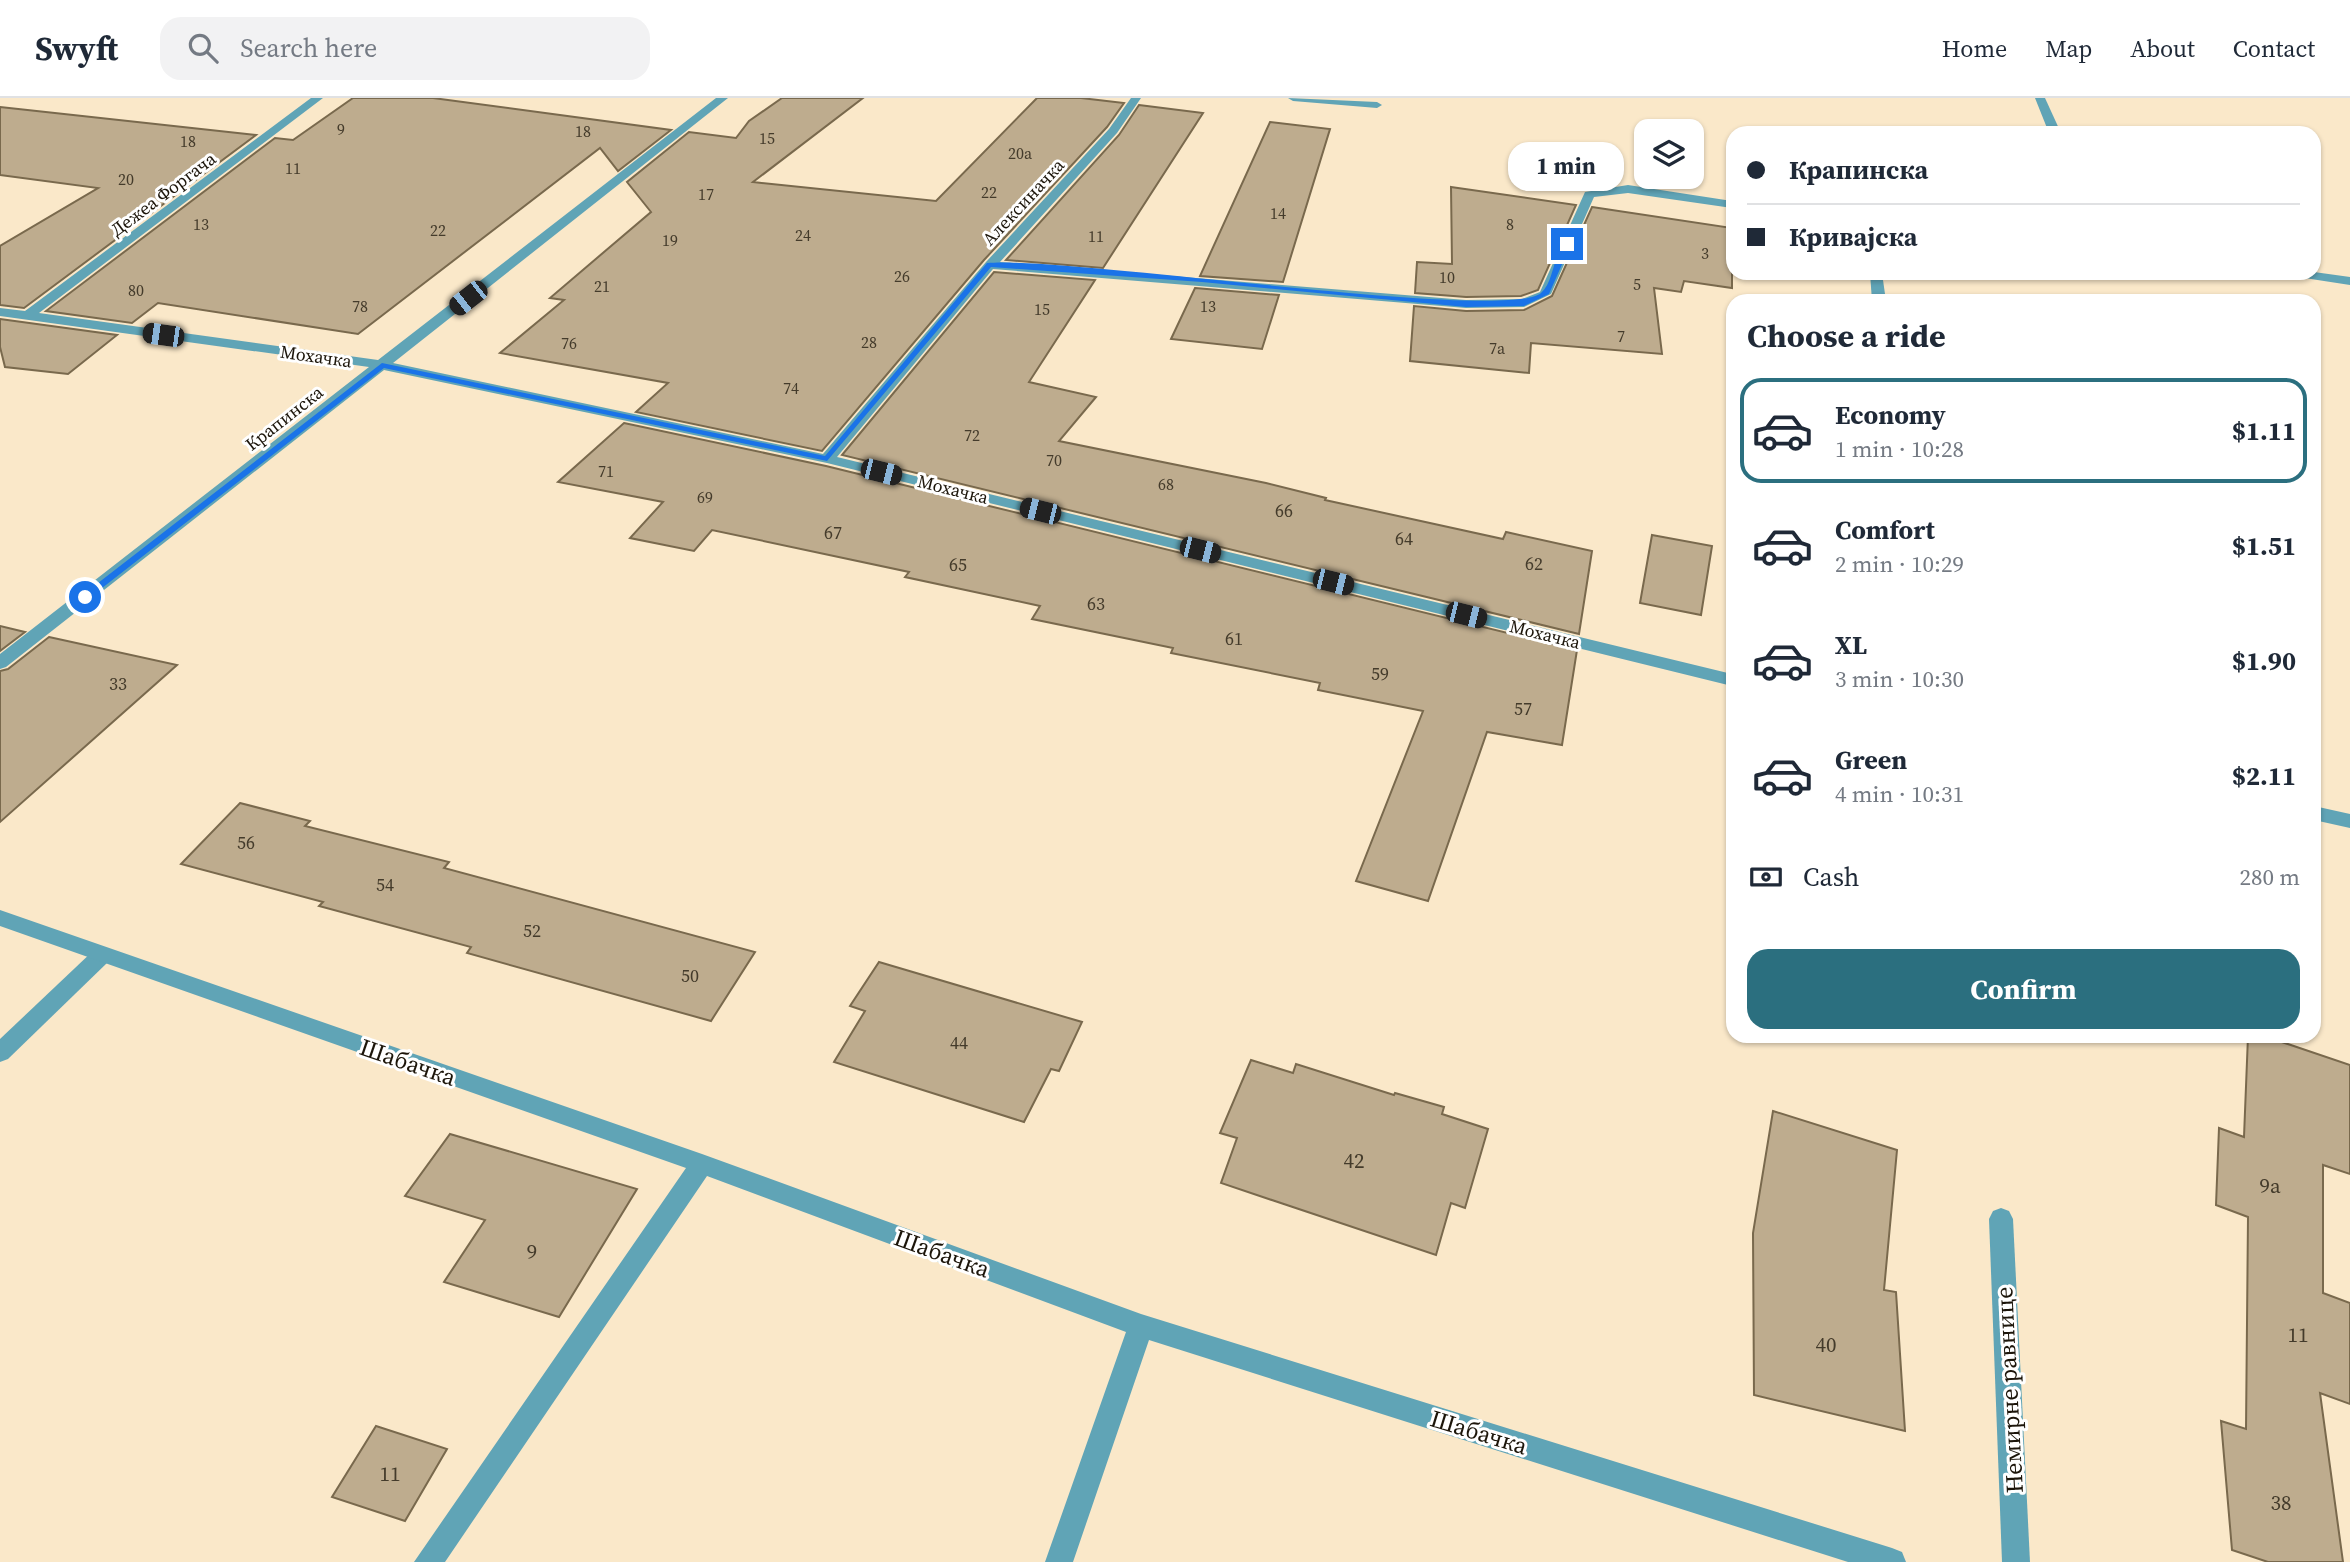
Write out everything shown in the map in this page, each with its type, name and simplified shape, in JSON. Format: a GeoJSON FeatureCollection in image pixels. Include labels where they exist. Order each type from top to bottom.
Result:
{"type":"FeatureCollection","features":[{"type":"Feature","properties":{"kind":"street","name":"Дежеа Форгача"},"geometry":{"type":"LineString","coordinates":[[27,316],[318,98]]}},
{"type":"Feature","properties":{"kind":"street","name":"Крапинска"},"geometry":{"type":"LineString","coordinates":[[0,663],[723,98]]}},
{"type":"Feature","properties":{"kind":"street","name":"Алексиначка"},"geometry":{"type":"LineString","coordinates":[[827,459],[989,265],[1113,131],[1136,98]]}},
{"type":"Feature","properties":{"kind":"street"},"geometry":{"type":"LineString","coordinates":[[1293,98],[1352,100],[1377,106]]}},
{"type":"Feature","properties":{"kind":"street"},"geometry":{"type":"LineString","coordinates":[[2040,98],[2052,126]]}},
{"type":"Feature","properties":{"kind":"street"},"geometry":{"type":"LineString","coordinates":[[989,265],[1202,280],[1466,304],[1524,303],[1545,294],[1589,194],[1628,190],[1726,203]]}},
{"type":"Feature","properties":{"kind":"street"},"geometry":{"type":"LineString","coordinates":[[2321,277],[2350,281]]}},
{"type":"Feature","properties":{"kind":"street","name":"Мохачка"},"geometry":{"type":"LineString","coordinates":[[0,312],[382,365],[827,459],[1726,679]]}},
{"type":"Feature","properties":{"kind":"street"},"geometry":{"type":"LineString","coordinates":[[2321,815],[2350,821]]}},
{"type":"Feature","properties":{"kind":"street","name":"Шабачка"},"geometry":{"type":"LineString","coordinates":[[0,918],[101,956],[702,1164],[1141,1326],[1892,1562]]}},
{"type":"Feature","properties":{"kind":"street"},"geometry":{"type":"LineString","coordinates":[[0,1053],[101,956]]}},
{"type":"Feature","properties":{"kind":"street"},"geometry":{"type":"LineString","coordinates":[[428,1562],[702,1164]]}},
{"type":"Feature","properties":{"kind":"street","name":"Немирне равнице"},"geometry":{"type":"LineString","coordinates":[[2001,1219],[2016,1562]]}},
{"type":"Feature","properties":{"kind":"street"},"geometry":{"type":"LineString","coordinates":[[1059,1562],[1141,1326]]}},
{"type":"Feature","properties":{"kind":"building"},"geometry":{"type":"Polygon","coordinates":[[[353,98],[433,98],[671,130],[618,171],[600,148],[358,334],[158,303],[132,323],[46,311],[275,138],[293,140],[353,98]]]}},
{"type":"Feature","properties":{"kind":"building"},"geometry":{"type":"Polygon","coordinates":[[[782,98],[863,98],[753,182],[936,201],[1037,98],[1081,98],[1124,103],[1107,127],[984,260],[822,451],[636,412],[668,383],[500,353],[564,300],[550,298],[651,212],[627,182],[689,132],[736,138],[749,121],[782,98]]]}},
{"type":"Feature","properties":{"kind":"building"},"geometry":{"type":"Polygon","coordinates":[[[1139,105],[1203,113],[1103,268],[1006,260],[1119,135],[1139,105]]]}},
{"type":"Feature","properties":{"kind":"building"},"geometry":{"type":"Polygon","coordinates":[[[0,107],[256,135],[24,308],[0,305],[0,246],[98,188],[0,175],[0,107]]]}},
{"type":"Feature","properties":{"kind":"building"},"geometry":{"type":"Polygon","coordinates":[[[1270,122],[1330,129],[1283,282],[1200,276],[1270,122]]]}},
{"type":"Feature","properties":{"kind":"building"},"geometry":{"type":"Polygon","coordinates":[[[1451,187],[1576,205],[1538,290],[1521,296],[1466,297],[1415,293],[1417,262],[1452,264],[1451,187]]]}},
{"type":"Feature","properties":{"kind":"building"},"geometry":{"type":"Polygon","coordinates":[[[1592,207],[1726,227],[1726,280],[1732,280],[1732,288],[1684,281],[1681,292],[1654,288],[1662,354],[1531,343],[1529,373],[1410,361],[1414,306],[1466,311],[1524,310],[1552,296],[1592,207]]]}},
{"type":"Feature","properties":{"kind":"building"},"geometry":{"type":"Polygon","coordinates":[[[994,272],[1095,280],[1029,382],[1096,397],[1059,441],[1266,483],[1326,498],[1325,500],[1503,539],[1506,532],[1592,551],[1579,634],[842,455],[994,272]]]}},
{"type":"Feature","properties":{"kind":"building"},"geometry":{"type":"Polygon","coordinates":[[[1195,288],[1279,295],[1262,349],[1171,339],[1195,288]]]}},
{"type":"Feature","properties":{"kind":"building"},"geometry":{"type":"Polygon","coordinates":[[[0,319],[117,335],[68,374],[5,367],[0,347],[0,319]]]}},
{"type":"Feature","properties":{"kind":"building"},"geometry":{"type":"Polygon","coordinates":[[[624,423],[826,466],[1577,650],[1562,745],[1487,732],[1428,901],[1356,881],[1423,711],[1318,690],[1320,683],[1171,653],[1173,648],[1032,619],[1040,606],[905,577],[909,572],[712,530],[694,551],[630,538],[663,502],[558,482],[624,423]]]}},
{"type":"Feature","properties":{"kind":"building"},"geometry":{"type":"Polygon","coordinates":[[[1652,535],[1712,546],[1701,615],[1640,603],[1652,535]]]}},
{"type":"Feature","properties":{"kind":"building"},"geometry":{"type":"Polygon","coordinates":[[[0,626],[25,632],[0,651],[0,626]]]}},
{"type":"Feature","properties":{"kind":"building"},"geometry":{"type":"Polygon","coordinates":[[[49,637],[177,665],[0,822],[0,671],[8,669],[49,637]]]}},
{"type":"Feature","properties":{"kind":"building"},"geometry":{"type":"Polygon","coordinates":[[[240,803],[310,821],[305,826],[449,862],[444,868],[755,952],[711,1021],[467,953],[471,947],[319,906],[323,902],[181,864],[240,803]]]}},
{"type":"Feature","properties":{"kind":"building"},"geometry":{"type":"Polygon","coordinates":[[[879,962],[1082,1022],[1059,1071],[1051,1069],[1024,1122],[834,1062],[865,1011],[850,1006],[879,962]]]}},
{"type":"Feature","properties":{"kind":"building"},"geometry":{"type":"Polygon","coordinates":[[[2248,1043],[2285,1043],[2350,1065],[2350,1174],[2323,1165],[2323,1293],[2350,1303],[2350,1404],[2320,1393],[2343,1562],[2268,1562],[2232,1550],[2221,1421],[2246,1429],[2248,1217],[2216,1205],[2219,1128],[2244,1137],[2248,1043]]]}},
{"type":"Feature","properties":{"kind":"building"},"geometry":{"type":"Polygon","coordinates":[[[1251,1060],[1293,1073],[1296,1064],[1394,1095],[1395,1093],[1444,1107],[1442,1114],[1488,1129],[1465,1208],[1451,1203],[1436,1255],[1221,1183],[1237,1138],[1220,1133],[1251,1060]]]}},
{"type":"Feature","properties":{"kind":"building"},"geometry":{"type":"Polygon","coordinates":[[[1773,1111],[1897,1150],[1884,1290],[1896,1292],[1905,1431],[1754,1395],[1753,1233],[1773,1111]]]}},
{"type":"Feature","properties":{"kind":"building"},"geometry":{"type":"Polygon","coordinates":[[[450,1134],[637,1189],[559,1317],[444,1282],[485,1220],[405,1196],[450,1134]]]}},
{"type":"Feature","properties":{"kind":"building"},"geometry":{"type":"Polygon","coordinates":[[[376,1426],[447,1449],[405,1521],[332,1497],[376,1426]]]}},
{"type":"Feature","properties":{"kind":"route"},"geometry":{"type":"LineString","coordinates":[[85,597],[382,365],[827,459],[989,265],[1202,280],[1466,304],[1524,303],[1545,294],[1567,244]]}}]}
